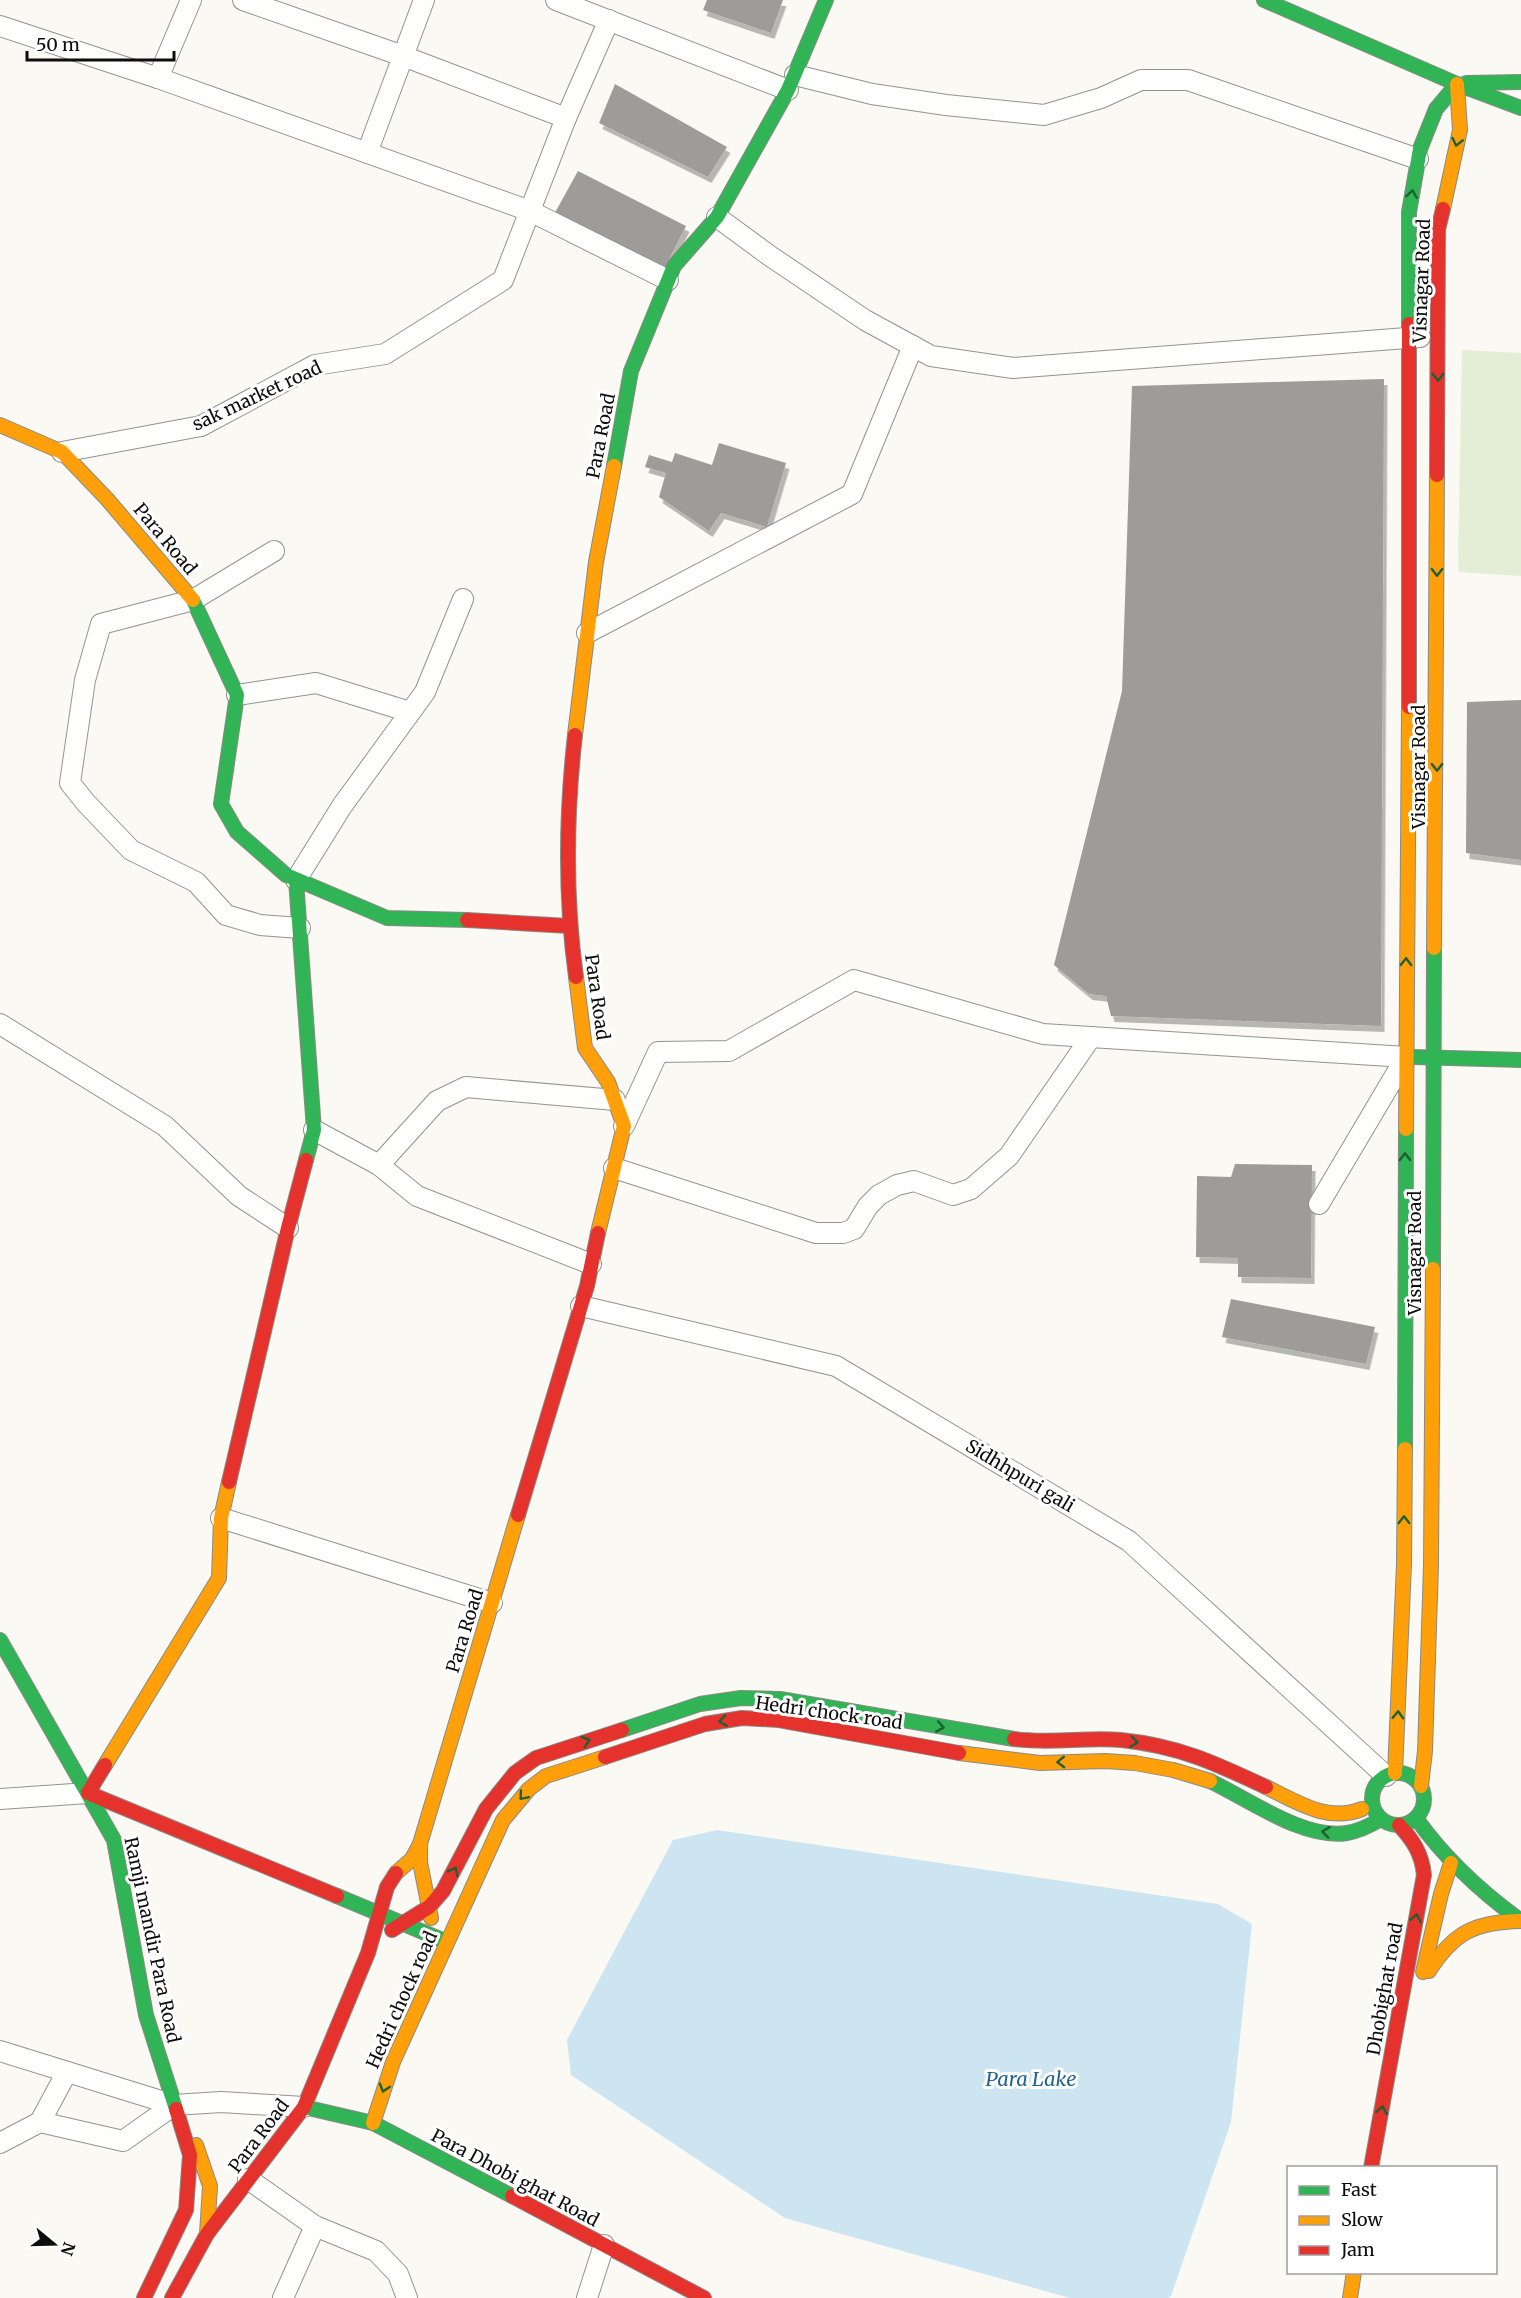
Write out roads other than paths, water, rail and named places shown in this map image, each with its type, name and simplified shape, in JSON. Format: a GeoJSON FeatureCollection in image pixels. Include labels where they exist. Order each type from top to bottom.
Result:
{"type":"FeatureCollection","features":[{"type":"Feature","properties":{"kind":"main road","name":"Para Road"},"geometry":{"type":"LineString","coordinates":[[172,2298],[207,2234],[303,2107],[368,1953],[387,1887],[395,1874],[412,1859],[420,1844],[587,1286],[624,1126],[608,1082],[585,1048],[569,926],[569,787],[596,562],[631,371],[674,266],[717,217],[791,82],[826,0]]}},
{"type":"Feature","properties":{"kind":"main road"},"geometry":{"type":"LineString","coordinates":[[1264,0],[1457,84],[1521,108]]}},
{"type":"Feature","properties":{"kind":"main road"},"geometry":{"type":"LineString","coordinates":[[1457,84],[1521,82]]}},
{"type":"Feature","properties":{"kind":"main road","name":"Visnagar Road"},"geometry":{"type":"LineString","coordinates":[[1390,1775],[1404,1564],[1409,212],[1420,149],[1436,109],[1457,84]]}},
{"type":"Feature","properties":{"kind":"main road","name":"Visnagar Road"},"geometry":{"type":"LineString","coordinates":[[1421,1786],[1425,1751],[1431,1566],[1438,230],[1460,130],[1457,84]]}},
{"type":"Feature","properties":{"kind":"main road","name":"Para Road"},"geometry":{"type":"LineString","coordinates":[[0,425],[62,452],[107,499],[193,600],[237,695]]}},
{"type":"Feature","properties":{"kind":"main road"},"geometry":{"type":"LineString","coordinates":[[237,695],[221,804],[237,832],[286,875],[387,918],[487,920],[569,926]]}},
{"type":"Feature","properties":{"kind":"main road"},"geometry":{"type":"LineString","coordinates":[[296,880],[314,1130],[288,1228],[221,1518],[219,1578],[88,1793],[447,1942]]}},
{"type":"Feature","properties":{"kind":"main road"},"geometry":{"type":"LineString","coordinates":[[1406,1057],[1521,1060]]}},
{"type":"Feature","properties":{"kind":"main road","name":"Ramji mandir Para Road"},"geometry":{"type":"LineString","coordinates":[[0,1640],[114,1840],[146,2015],[178,2104],[190,2155],[186,2210],[144,2298]]}},
{"type":"Feature","properties":{"kind":"main road","name":"Hedri chock road"},"geometry":{"type":"LineString","coordinates":[[368,1953],[402,1922],[429,1906],[443,1891],[486,1809],[515,1773],[536,1758],[700,1704],[741,1698],[780,1699],[1034,1742],[1119,1740],[1164,1746],[1204,1758],[1329,1815],[1345,1815],[1373,1804]]}},
{"type":"Feature","properties":{"kind":"main road","name":"Hedri chock road"},"geometry":{"type":"LineString","coordinates":[[374,2123],[393,2062],[503,1820],[529,1789],[546,1776],[705,1724],[742,1718],[778,1720],[989,1757],[1033,1762],[1118,1761],[1160,1767],[1197,1777],[1303,1827],[1322,1833],[1345,1834],[1382,1819]]}},
{"type":"Feature","properties":{"kind":"main road"},"geometry":{"type":"LineString","coordinates":[[1405,1774],[1414,1778],[1421,1786],[1424,1797],[1423,1808],[1416,1818],[1408,1823],[1399,1825],[1389,1823],[1376,1812],[1373,1804],[1375,1788],[1390,1775],[1405,1774]]}},
{"type":"Feature","properties":{"kind":"main road"},"geometry":{"type":"LineString","coordinates":[[1416,1818],[1451,1863],[1484,1895],[1521,1921]]}},
{"type":"Feature","properties":{"kind":"main road","name":"Dhobighat road"},"geometry":{"type":"LineString","coordinates":[[1371,2166],[1425,1869],[1419,1850],[1399,1825]]}},
{"type":"Feature","properties":{"kind":"main road"},"geometry":{"type":"LineString","coordinates":[[420,1844],[420,1862],[433,1936],[432,1977]]}},
{"type":"Feature","properties":{"kind":"main road","name":"Dhobighat road"},"geometry":{"type":"LineString","coordinates":[[1451,1863],[1441,1894],[1420,1988],[1433,1964],[1458,1935],[1478,1925],[1498,1920],[1521,1921]]}},
{"type":"Feature","properties":{"kind":"main road"},"geometry":{"type":"LineString","coordinates":[[178,2104],[210,2186],[207,2234]]}},
{"type":"Feature","properties":{"kind":"main road","name":"Para Dhobi ghat Road"},"geometry":{"type":"LineString","coordinates":[[303,2107],[374,2123],[704,2298]]}},
{"type":"Feature","properties":{"kind":"main road"},"geometry":{"type":"LineString","coordinates":[[1350,2298],[1354,2274]]}},
{"type":"Feature","properties":{"kind":"street"},"geometry":{"type":"LineString","coordinates":[[158,78],[192,0]]}},
{"type":"Feature","properties":{"kind":"street"},"geometry":{"type":"LineString","coordinates":[[243,0],[403,56],[567,118]]}},
{"type":"Feature","properties":{"kind":"street"},"geometry":{"type":"LineString","coordinates":[[367,153],[424,0]]}},
{"type":"Feature","properties":{"kind":"street"},"geometry":{"type":"LineString","coordinates":[[556,0],[791,82],[946,105],[1044,114],[1101,98],[1141,80],[1188,80],[1418,159]]}},
{"type":"Feature","properties":{"kind":"street","name":"sak market road"},"geometry":{"type":"LineString","coordinates":[[62,452],[201,426],[315,365],[385,354],[502,280],[609,20]]}},
{"type":"Feature","properties":{"kind":"street"},"geometry":{"type":"LineString","coordinates":[[0,26],[158,78],[530,211],[669,280]]}},
{"type":"Feature","properties":{"kind":"street"},"geometry":{"type":"LineString","coordinates":[[717,217],[846,307],[930,356],[1013,368],[1438,336]]}},
{"type":"Feature","properties":{"kind":"street"},"geometry":{"type":"LineString","coordinates":[[587,633],[852,494],[913,346]]}},
{"type":"Feature","properties":{"kind":"street"},"geometry":{"type":"LineString","coordinates":[[274,551],[193,600],[101,624],[85,680],[70,783],[131,850],[196,882],[225,915],[260,925],[300,928]]}},
{"type":"Feature","properties":{"kind":"street"},"geometry":{"type":"LineString","coordinates":[[296,880],[342,806],[425,692],[463,599]]}},
{"type":"Feature","properties":{"kind":"street"},"geometry":{"type":"LineString","coordinates":[[237,695],[316,683],[410,712]]}},
{"type":"Feature","properties":{"kind":"street"},"geometry":{"type":"LineString","coordinates":[[624,1126],[658,1052],[729,1051],[854,980],[1043,1034],[1406,1057],[1319,1204]]}},
{"type":"Feature","properties":{"kind":"street"},"geometry":{"type":"LineString","coordinates":[[0,1024],[165,1126],[239,1196],[288,1228]]}},
{"type":"Feature","properties":{"kind":"street"},"geometry":{"type":"LineString","coordinates":[[614,1168],[816,1233],[843,1233],[854,1229],[868,1206],[879,1195],[897,1185],[914,1181],[953,1195],[971,1189],[1009,1156],[1091,1037]]}},
{"type":"Feature","properties":{"kind":"street"},"geometry":{"type":"LineString","coordinates":[[379,1165],[437,1101],[466,1087],[615,1100]]}},
{"type":"Feature","properties":{"kind":"street"},"geometry":{"type":"LineString","coordinates":[[314,1130],[379,1165],[417,1196],[591,1264]]}},
{"type":"Feature","properties":{"kind":"street","name":"Sidhhpuri gali"},"geometry":{"type":"LineString","coordinates":[[581,1306],[836,1366],[1129,1541],[1390,1775]]}},
{"type":"Feature","properties":{"kind":"street"},"geometry":{"type":"LineString","coordinates":[[221,1518],[492,1603]]}},
{"type":"Feature","properties":{"kind":"street"},"geometry":{"type":"LineString","coordinates":[[0,1799],[88,1793]]}},
{"type":"Feature","properties":{"kind":"street"},"geometry":{"type":"LineString","coordinates":[[0,2051],[178,2104],[221,2102],[303,2107]]}},
{"type":"Feature","properties":{"kind":"street"},"geometry":{"type":"LineString","coordinates":[[0,2144],[40,2122],[67,2072]]}},
{"type":"Feature","properties":{"kind":"street"},"geometry":{"type":"LineString","coordinates":[[40,2122],[123,2141],[178,2104]]}},
{"type":"Feature","properties":{"kind":"street"},"geometry":{"type":"LineString","coordinates":[[248,2180],[315,2226],[376,2251],[398,2274],[407,2298]]}},
{"type":"Feature","properties":{"kind":"street"},"geometry":{"type":"LineString","coordinates":[[283,2298],[315,2226]]}},
{"type":"Feature","properties":{"kind":"street"},"geometry":{"type":"LineString","coordinates":[[587,2298],[604,2245]]}},
{"type":"Feature","properties":{"kind":"water","name":"Para Lake"},"geometry":{"type":"Polygon","coordinates":[[[717,1830],[1218,1904],[1252,1924],[1231,2122],[1171,2296],[1168,2298],[1070,2298],[785,2218],[571,2075],[567,2040],[673,1840],[717,1830]]]}}]}
